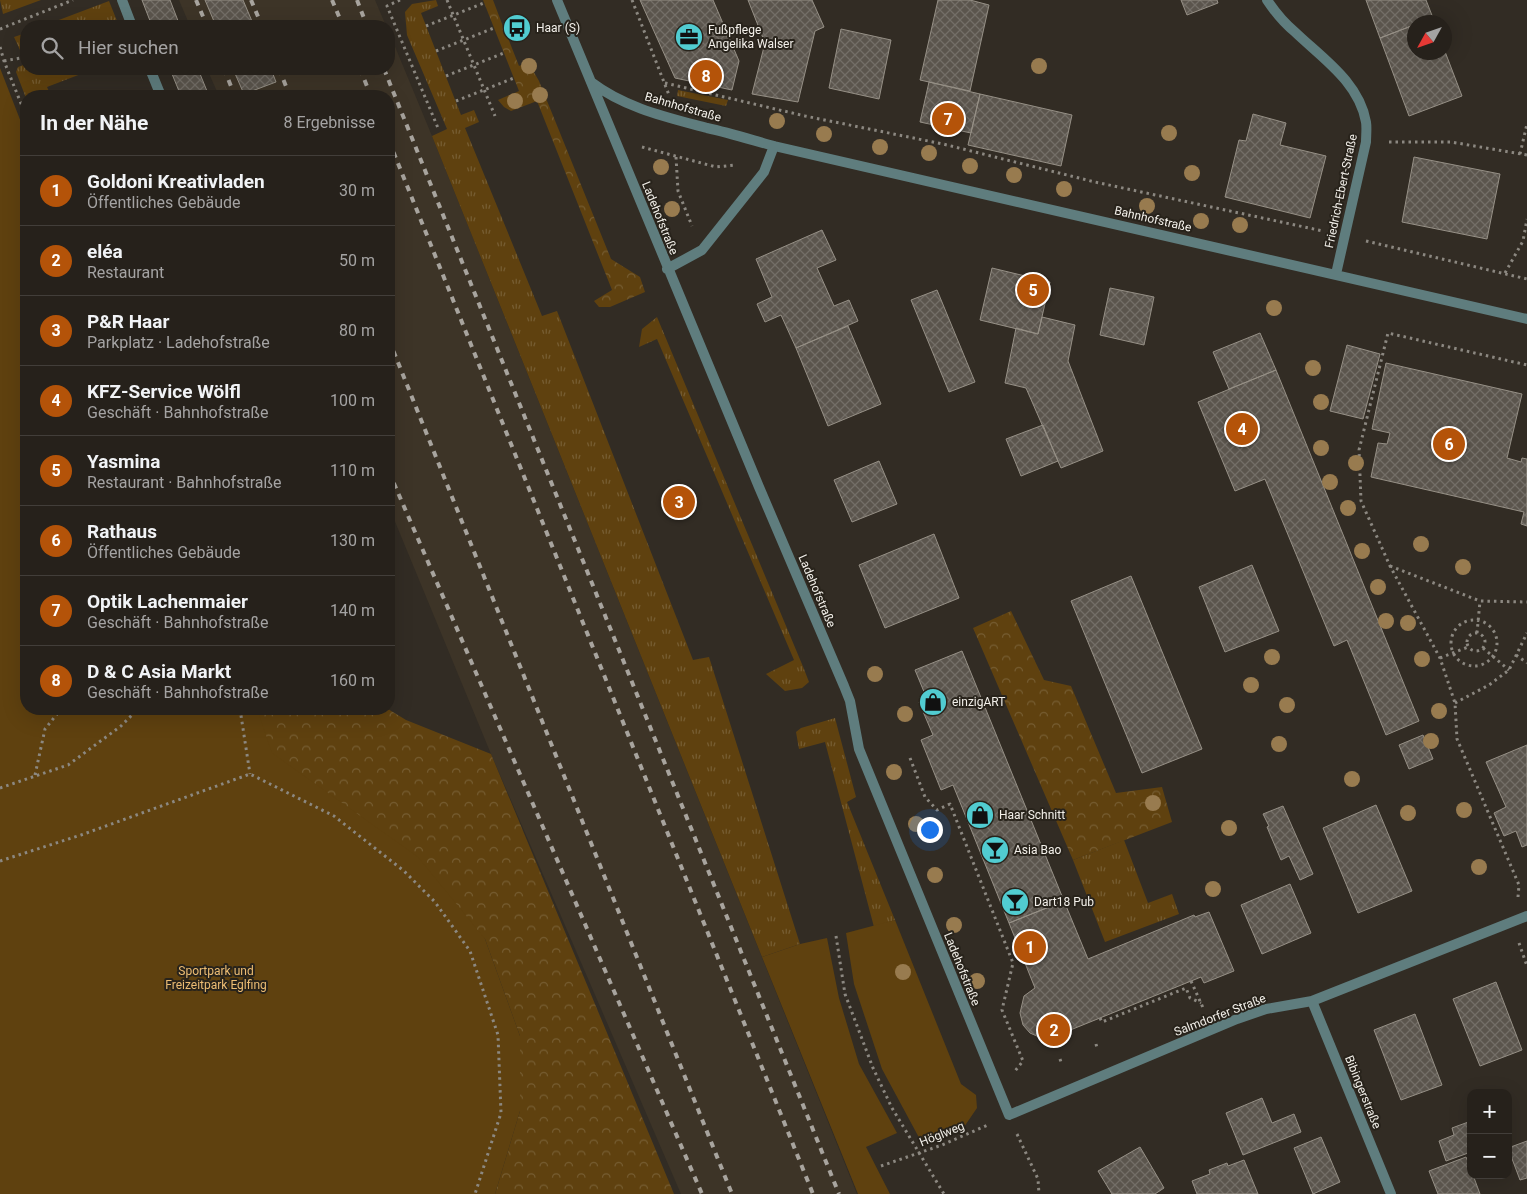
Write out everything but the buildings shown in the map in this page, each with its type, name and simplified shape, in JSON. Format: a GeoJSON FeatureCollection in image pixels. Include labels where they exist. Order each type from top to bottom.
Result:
{"type":"FeatureCollection","features":[{"type":"Feature","properties":{"kind":"street"},"geometry":{"type":"LineString","coordinates":[[122,0],[130,20]]}},
{"type":"Feature","properties":{"kind":"street","name":"Ladehofstraße"},"geometry":{"type":"LineString","coordinates":[[556,0],[844,686],[850,701],[859,749],[1009,1115]]}},
{"type":"Feature","properties":{"kind":"street","name":"Friedrich-Ebert-Straße"},"geometry":{"type":"LineString","coordinates":[[1267,0],[1282,20],[1336,69],[1359,102],[1366,122],[1366,142],[1336,274]]}},
{"type":"Feature","properties":{"kind":"street"},"geometry":{"type":"LineString","coordinates":[[152,75],[159,90]]}},
{"type":"Feature","properties":{"kind":"street","name":"Bahnhofstraße"},"geometry":{"type":"LineString","coordinates":[[590,81],[607,94],[627,104],[665,117],[774,146],[1527,319]]}},
{"type":"Feature","properties":{"kind":"street"},"geometry":{"type":"LineString","coordinates":[[668,268],[702,250],[764,172],[774,146]]}},
{"type":"Feature","properties":{"kind":"street","name":"Salmdorfer Straße"},"geometry":{"type":"LineString","coordinates":[[1009,1115],[1237,1019],[1266,1009],[1312,1000],[1527,916]]}},
{"type":"Feature","properties":{"kind":"street","name":"Bibingerstraße"},"geometry":{"type":"LineString","coordinates":[[1312,1000],[1391,1194]]}},
{"type":"Feature","properties":{"kind":"path"},"geometry":{"type":"LineString","coordinates":[[23,20],[73,0]]}},
{"type":"Feature","properties":{"kind":"path"},"geometry":{"type":"LineString","coordinates":[[393,20],[387,6],[400,0]]}},
{"type":"Feature","properties":{"kind":"path"},"geometry":{"type":"LineString","coordinates":[[448,0],[494,116]]}},
{"type":"Feature","properties":{"kind":"path"},"geometry":{"type":"LineString","coordinates":[[632,0],[671,99]]}},
{"type":"Feature","properties":{"kind":"path"},"geometry":{"type":"LineString","coordinates":[[426,26],[484,2]]}},
{"type":"Feature","properties":{"kind":"path"},"geometry":{"type":"LineString","coordinates":[[0,29],[20,21]]}},
{"type":"Feature","properties":{"kind":"path"},"geometry":{"type":"LineString","coordinates":[[395,25],[438,128]]}},
{"type":"Feature","properties":{"kind":"path"},"geometry":{"type":"LineString","coordinates":[[436,51],[494,28]]}},
{"type":"Feature","properties":{"kind":"path"},"geometry":{"type":"LineString","coordinates":[[0,47],[20,101]]}},
{"type":"Feature","properties":{"kind":"path"},"geometry":{"type":"LineString","coordinates":[[446,76],[504,53]]}},
{"type":"Feature","properties":{"kind":"path"},"geometry":{"type":"LineString","coordinates":[[4,61],[20,58]]}},
{"type":"Feature","properties":{"kind":"path"},"geometry":{"type":"LineString","coordinates":[[456,101],[514,78]]}},
{"type":"Feature","properties":{"kind":"path"},"geometry":{"type":"LineString","coordinates":[[665,83],[805,116],[943,144],[1095,182],[1344,236],[1527,279]]}},
{"type":"Feature","properties":{"kind":"path"},"geometry":{"type":"LineString","coordinates":[[1520,154],[1527,124]]}},
{"type":"Feature","properties":{"kind":"path"},"geometry":{"type":"LineString","coordinates":[[615,140],[716,166],[735,165]]}},
{"type":"Feature","properties":{"kind":"path"},"geometry":{"type":"LineString","coordinates":[[1366,142],[1451,142],[1527,155]]}},
{"type":"Feature","properties":{"kind":"path"},"geometry":{"type":"LineString","coordinates":[[676,157],[678,191],[693,230]]}},
{"type":"Feature","properties":{"kind":"path"},"geometry":{"type":"LineString","coordinates":[[1505,274],[1523,240],[1527,219]]}},
{"type":"Feature","properties":{"kind":"path"},"geometry":{"type":"LineString","coordinates":[[1516,921],[1519,885],[1457,739],[1455,703],[1440,658],[1390,566],[1361,501],[1360,450],[1388,333],[1527,365]]}},
{"type":"Feature","properties":{"kind":"path"},"geometry":{"type":"LineString","coordinates":[[1390,566],[1480,601],[1527,602]]}},
{"type":"Feature","properties":{"kind":"path"},"geometry":{"type":"LineString","coordinates":[[1477,633],[1480,601]]}},
{"type":"Feature","properties":{"kind":"path"},"geometry":{"type":"LineString","coordinates":[[1471,621],[1478,621],[1492,628],[1496,635],[1497,643],[1494,656],[1480,665],[1472,666],[1459,660],[1454,652],[1452,640],[1458,627],[1471,621]]}},
{"type":"Feature","properties":{"kind":"path"},"geometry":{"type":"LineString","coordinates":[[1477,633],[1483,636],[1483,648],[1475,652],[1468,647],[1466,641],[1469,636],[1477,633]]}},
{"type":"Feature","properties":{"kind":"path"},"geometry":{"type":"LineString","coordinates":[[1455,703],[1489,685],[1509,670],[1527,633]]}},
{"type":"Feature","properties":{"kind":"path"},"geometry":{"type":"LineString","coordinates":[[1440,658],[1468,647]]}},
{"type":"Feature","properties":{"kind":"path"},"geometry":{"type":"LineString","coordinates":[[1483,648],[1509,670]]}},
{"type":"Feature","properties":{"kind":"path"},"geometry":{"type":"LineString","coordinates":[[1516,655],[1527,663]]}},
{"type":"Feature","properties":{"kind":"path"},"geometry":{"type":"LineString","coordinates":[[35,776],[45,730],[56,715]]}},
{"type":"Feature","properties":{"kind":"path"},"geometry":{"type":"LineString","coordinates":[[0,788],[68,765],[121,726],[132,715]]}},
{"type":"Feature","properties":{"kind":"path"},"geometry":{"type":"LineString","coordinates":[[241,715],[250,774]]}},
{"type":"Feature","properties":{"kind":"path"},"geometry":{"type":"LineString","coordinates":[[910,758],[925,797],[937,810],[950,804],[1014,964],[1002,1010],[1023,1061],[1012,1076]]}},
{"type":"Feature","properties":{"kind":"path"},"geometry":{"type":"LineString","coordinates":[[0,860],[81,835],[250,774],[334,816],[404,871],[435,902],[470,951],[498,1035],[500,1113],[475,1194]]}},
{"type":"Feature","properties":{"kind":"path"},"geometry":{"type":"LineString","coordinates":[[836,936],[845,994],[873,1068],[892,1108],[944,1194]]}},
{"type":"Feature","properties":{"kind":"path"},"geometry":{"type":"LineString","coordinates":[[1191,981],[1206,1016]]}},
{"type":"Feature","properties":{"kind":"path"},"geometry":{"type":"LineString","coordinates":[[1100,1018],[1102,1022],[1186,988],[1190,998],[1201,1003]]}},
{"type":"Feature","properties":{"kind":"path","name":"Höglweg"},"geometry":{"type":"LineString","coordinates":[[881,1166],[942,1145],[1009,1115]]}},
{"type":"Feature","properties":{"kind":"path"},"geometry":{"type":"LineString","coordinates":[[1022,1146],[1038,1179],[1039,1194]]}},
{"type":"Feature","properties":{"kind":"shaded area"},"geometry":{"type":"Polygon","coordinates":[[[179,0],[375,0],[383,20],[187,20],[179,0]]]}},
{"type":"Feature","properties":{"kind":"shaded area"},"geometry":{"type":"Polygon","coordinates":[[[395,47],[857,1194],[681,1194],[491,754],[395,522],[395,90],[216,90],[210,75],[395,75],[395,47]]]}},
{"type":"Feature","properties":{"kind":"green space"},"geometry":{"type":"Polygon","coordinates":[[[0,0],[41,0],[3,14],[0,0]]]}},
{"type":"Feature","properties":{"kind":"green space"},"geometry":{"type":"Polygon","coordinates":[[[436,0],[438,6],[421,13],[461,115],[474,110],[479,122],[465,128],[542,316],[557,311],[693,660],[709,657],[800,944],[762,957],[432,136],[447,129],[407,35],[405,12],[412,4],[436,0]]]}},
{"type":"Feature","properties":{"kind":"green space"},"geometry":{"type":"Polygon","coordinates":[[[483,0],[493,0],[504,29],[514,24],[518,34],[508,38],[519,66],[528,62],[539,81],[611,259],[640,277],[645,292],[610,307],[599,307],[594,301],[612,290],[537,101],[511,111],[498,100],[519,91],[483,0]]]}},
{"type":"Feature","properties":{"kind":"green space"},"geometry":{"type":"Polygon","coordinates":[[[109,1],[117,20],[59,20],[109,1]]]}},
{"type":"Feature","properties":{"kind":"green space"},"geometry":{"type":"Polygon","coordinates":[[[20,35],[20,50],[14,37],[20,35]]]}},
{"type":"Feature","properties":{"kind":"green space"},"geometry":{"type":"Polygon","coordinates":[[[20,66],[20,75],[78,75],[47,87],[48,90],[23,90],[16,72],[20,66]]]}},
{"type":"Feature","properties":{"kind":"green space","name":"Sportpark und Freizeitpark Eglfing"},"geometry":{"type":"Polygon","coordinates":[[[0,68],[20,120],[20,715],[259,715],[272,753],[418,857],[485,939],[520,1036],[520,1111],[495,1194],[0,1194],[0,68]]]}},
{"type":"Feature","properties":{"kind":"green space"},"geometry":{"type":"Polygon","coordinates":[[[678,90],[728,100],[726,106],[677,96],[678,90]]]}},
{"type":"Feature","properties":{"kind":"green space"},"geometry":{"type":"Polygon","coordinates":[[[657,317],[804,669],[809,682],[802,688],[785,691],[766,674],[794,660],[657,339],[639,347],[642,329],[657,317]]]}},
{"type":"Feature","properties":{"kind":"green space"},"geometry":{"type":"Polygon","coordinates":[[[1011,611],[1044,680],[1071,686],[1116,793],[1162,787],[1172,822],[1073,860],[973,628],[1011,611]]]}},
{"type":"Feature","properties":{"kind":"green space"},"geometry":{"type":"Polygon","coordinates":[[[395,713],[406,720],[491,754],[674,1194],[495,1194],[520,1111],[520,1036],[485,939],[38,715],[395,715],[395,713]]]}},
{"type":"Feature","properties":{"kind":"green space"},"geometry":{"type":"Polygon","coordinates":[[[835,718],[856,797],[847,802],[895,920],[874,927],[825,742],[799,749],[796,732],[801,728],[835,718]]]}},
{"type":"Feature","properties":{"kind":"green space"},"geometry":{"type":"Polygon","coordinates":[[[1124,840],[1148,903],[1172,894],[1179,914],[1105,942],[1073,860],[1124,840]]]}},
{"type":"Feature","properties":{"kind":"green space"},"geometry":{"type":"Polygon","coordinates":[[[895,920],[961,1084],[976,1095],[977,1108],[964,1127],[923,1145],[882,1069],[854,984],[846,933],[895,920]]]}},
{"type":"Feature","properties":{"kind":"green space"},"geometry":{"type":"Polygon","coordinates":[[[827,938],[839,998],[859,1064],[897,1133],[866,1147],[890,1194],[858,1194],[762,957],[800,944],[827,938]]]}},
{"type":"Feature","properties":{"kind":"railway"},"geometry":{"type":"LineString","coordinates":[[196,0],[204,20]]}},
{"type":"Feature","properties":{"kind":"railway"},"geometry":{"type":"LineString","coordinates":[[251,0],[259,20]]}},
{"type":"Feature","properties":{"kind":"railway"},"geometry":{"type":"LineString","coordinates":[[332,0],[340,20]]}},
{"type":"Feature","properties":{"kind":"railway"},"geometry":{"type":"LineString","coordinates":[[357,0],[365,20]]}},
{"type":"Feature","properties":{"kind":"railway"},"geometry":{"type":"LineString","coordinates":[[226,75],[233,90]]}},
{"type":"Feature","properties":{"kind":"railway"},"geometry":{"type":"LineString","coordinates":[[281,75],[288,90]]}},
{"type":"Feature","properties":{"kind":"railway"},"geometry":{"type":"LineString","coordinates":[[362,75],[369,90]]}},
{"type":"Feature","properties":{"kind":"railway"},"geometry":{"type":"LineString","coordinates":[[386,75],[392,90]]}},
{"type":"Feature","properties":{"kind":"railway"},"geometry":{"type":"LineString","coordinates":[[395,96],[839,1194]]}},
{"type":"Feature","properties":{"kind":"railway"},"geometry":{"type":"LineString","coordinates":[[395,156],[813,1194]]}},
{"type":"Feature","properties":{"kind":"railway"},"geometry":{"type":"LineString","coordinates":[[395,355],[732,1194]]}},
{"type":"Feature","properties":{"kind":"railway"},"geometry":{"type":"LineString","coordinates":[[395,486],[702,1194]]}},
{"type":"Feature","properties":{"kind":"place","name":"Haar (S)"},"geometry":{"type":"Point","coordinates":[517,28]}},
{"type":"Feature","properties":{"kind":"place","name":"Fußpflege Angelika Walser"},"geometry":{"type":"Point","coordinates":[689,37]}},
{"type":"Feature","properties":{"kind":"place","name":"D & C Asia Markt"},"geometry":{"type":"Point","coordinates":[706,76]}},
{"type":"Feature","properties":{"kind":"place","name":"Optik Lachenmaier"},"geometry":{"type":"Point","coordinates":[948,119]}},
{"type":"Feature","properties":{"kind":"place","name":"Yasmina"},"geometry":{"type":"Point","coordinates":[1033,290]}},
{"type":"Feature","properties":{"kind":"place","name":"KFZ-Service Wölfl"},"geometry":{"type":"Point","coordinates":[1242,429]}},
{"type":"Feature","properties":{"kind":"place","name":"Rathaus"},"geometry":{"type":"Point","coordinates":[1449,444]}},
{"type":"Feature","properties":{"kind":"place","name":"P&R Haar"},"geometry":{"type":"Point","coordinates":[679,502]}},
{"type":"Feature","properties":{"kind":"place","name":"einzigART"},"geometry":{"type":"Point","coordinates":[933,702]}},
{"type":"Feature","properties":{"kind":"place","name":"Haar Schnitt"},"geometry":{"type":"Point","coordinates":[980,815]}},
{"type":"Feature","properties":{"kind":"place","name":"Asia Bao"},"geometry":{"type":"Point","coordinates":[995,850]}},
{"type":"Feature","properties":{"kind":"place","name":"Dart18 Pub"},"geometry":{"type":"Point","coordinates":[1015,902]}},
{"type":"Feature","properties":{"kind":"place","name":"Goldoni Kreativladen"},"geometry":{"type":"Point","coordinates":[1030,947]}},
{"type":"Feature","properties":{"kind":"place","name":"eléa"},"geometry":{"type":"Point","coordinates":[1054,1030]}}]}
